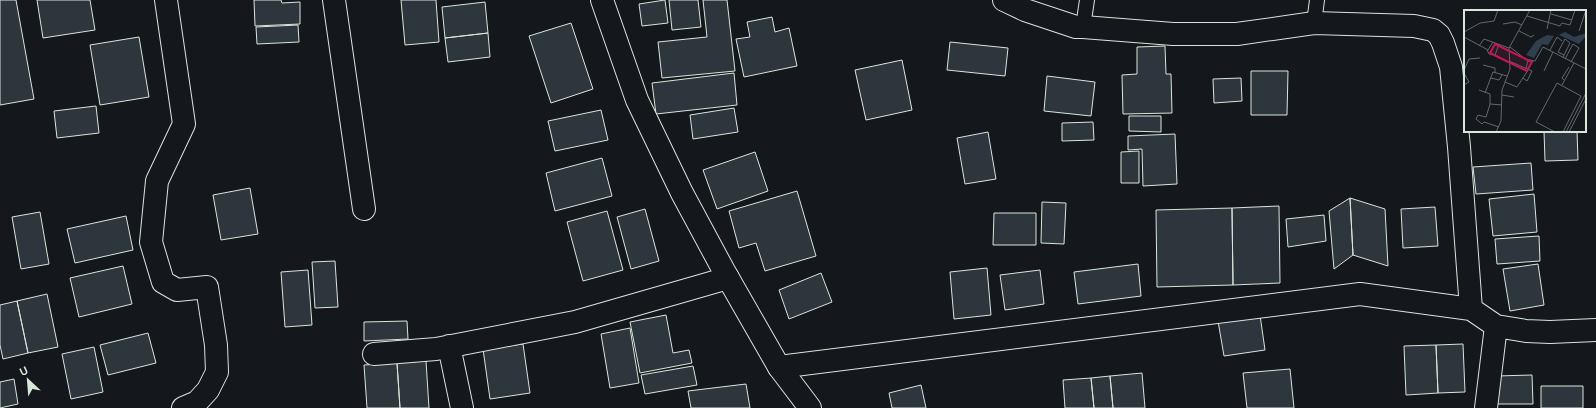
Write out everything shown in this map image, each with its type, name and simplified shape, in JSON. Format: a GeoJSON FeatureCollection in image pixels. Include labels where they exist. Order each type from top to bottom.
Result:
{"type":"FeatureCollection","features":[{"type":"Feature","properties":{"kind":"street"},"geometry":{"type":"LineString","coordinates":[[166,0],[184,124],[157,181],[151,242],[162,282],[177,290],[207,287],[216,345],[217,372],[208,390],[197,402],[184,408]]}},
{"type":"Feature","properties":{"kind":"street"},"geometry":{"type":"LineString","coordinates":[[334,0],[364,209]]}},
{"type":"Feature","properties":{"kind":"street"},"geometry":{"type":"LineString","coordinates":[[602,0],[637,100],[682,192],[728,278],[779,367],[810,408]]}},
{"type":"Feature","properties":{"kind":"street"},"geometry":{"type":"LineString","coordinates":[[1004,0],[1025,10],[1083,28],[1173,34],[1237,34],[1314,23],[1414,26],[1433,30],[1439,35],[1443,43],[1451,67],[1460,155],[1471,309]]}},
{"type":"Feature","properties":{"kind":"street"},"geometry":{"type":"LineString","coordinates":[[374,354],[449,346],[575,322],[728,278]]}},
{"type":"Feature","properties":{"kind":"street"},"geometry":{"type":"LineString","coordinates":[[779,367],[1360,294],[1471,309],[1496,326],[1526,331],[1550,332],[1596,330]]}},
{"type":"Feature","properties":{"kind":"street"},"geometry":{"type":"LineString","coordinates":[[1486,408],[1496,326]]}},
{"type":"Feature","properties":{"kind":"street"},"geometry":{"type":"LineString","coordinates":[[449,346],[462,408]]}},
{"type":"Feature","properties":{"kind":"lane"},"geometry":{"type":"LineString","coordinates":[[1083,28],[1087,0]]}},
{"type":"Feature","properties":{"kind":"lane"},"geometry":{"type":"LineString","coordinates":[[1314,23],[1317,0]]}},
{"type":"Feature","properties":{"kind":"building"},"geometry":{"type":"Polygon","coordinates":[[[0,0],[16,0],[34,99],[0,105],[0,0]]]}},
{"type":"Feature","properties":{"kind":"building"},"geometry":{"type":"Polygon","coordinates":[[[37,0],[90,0],[95,30],[43,38],[37,0]]]}},
{"type":"Feature","properties":{"kind":"building"},"geometry":{"type":"Polygon","coordinates":[[[254,0],[281,0],[282,3],[300,2],[300,24],[255,26],[254,0]]]}},
{"type":"Feature","properties":{"kind":"building"},"geometry":{"type":"Polygon","coordinates":[[[401,0],[436,0],[439,42],[405,45],[401,0]]]}},
{"type":"Feature","properties":{"kind":"building"},"geometry":{"type":"Polygon","coordinates":[[[665,0],[668,23],[642,26],[639,4],[665,0]]]}},
{"type":"Feature","properties":{"kind":"building"},"geometry":{"type":"Polygon","coordinates":[[[669,0],[698,0],[701,27],[672,30],[669,0]]]}},
{"type":"Feature","properties":{"kind":"building"},"geometry":{"type":"Polygon","coordinates":[[[703,0],[727,0],[735,71],[662,78],[658,42],[707,37],[703,0]]]}},
{"type":"Feature","properties":{"kind":"building"},"geometry":{"type":"Polygon","coordinates":[[[485,2],[488,33],[445,38],[442,7],[485,2]]]}},
{"type":"Feature","properties":{"kind":"building"},"geometry":{"type":"Polygon","coordinates":[[[772,17],[775,32],[789,28],[797,66],[744,77],[736,39],[750,37],[747,22],[772,17]]]}},
{"type":"Feature","properties":{"kind":"building"},"geometry":{"type":"Polygon","coordinates":[[[571,23],[593,89],[551,103],[529,36],[571,23]]]}},
{"type":"Feature","properties":{"kind":"building"},"geometry":{"type":"Polygon","coordinates":[[[298,25],[299,42],[257,44],[256,27],[298,25]]]}},
{"type":"Feature","properties":{"kind":"building"},"geometry":{"type":"Polygon","coordinates":[[[488,33],[490,57],[448,62],[445,38],[488,33]]]}},
{"type":"Feature","properties":{"kind":"building"},"geometry":{"type":"Polygon","coordinates":[[[139,37],[149,97],[100,105],[90,45],[139,37]]]}},
{"type":"Feature","properties":{"kind":"building"},"geometry":{"type":"Polygon","coordinates":[[[950,42],[1008,48],[1005,76],[947,70],[950,42]]]}},
{"type":"Feature","properties":{"kind":"building"},"geometry":{"type":"Polygon","coordinates":[[[1165,46],[1166,74],[1171,74],[1172,113],[1123,114],[1122,75],[1137,74],[1137,47],[1165,46]]]}},
{"type":"Feature","properties":{"kind":"building"},"geometry":{"type":"Polygon","coordinates":[[[902,60],[912,110],[866,120],[855,70],[902,60]]]}},
{"type":"Feature","properties":{"kind":"building"},"geometry":{"type":"Polygon","coordinates":[[[1251,71],[1288,71],[1287,115],[1251,115],[1251,71]]]}},
{"type":"Feature","properties":{"kind":"building"},"geometry":{"type":"Polygon","coordinates":[[[734,73],[737,105],[656,114],[652,83],[734,73]]]}},
{"type":"Feature","properties":{"kind":"building"},"geometry":{"type":"Polygon","coordinates":[[[1047,76],[1095,82],[1091,116],[1044,111],[1047,76]]]}},
{"type":"Feature","properties":{"kind":"building"},"geometry":{"type":"Polygon","coordinates":[[[1241,78],[1242,101],[1214,103],[1213,79],[1241,78]]]}},
{"type":"Feature","properties":{"kind":"building"},"geometry":{"type":"Polygon","coordinates":[[[96,106],[99,133],[57,138],[54,111],[96,106]]]}},
{"type":"Feature","properties":{"kind":"building"},"geometry":{"type":"Polygon","coordinates":[[[734,108],[738,132],[693,139],[690,115],[734,108]]]}},
{"type":"Feature","properties":{"kind":"building"},"geometry":{"type":"Polygon","coordinates":[[[601,110],[608,140],[555,151],[548,121],[601,110]]]}},
{"type":"Feature","properties":{"kind":"building"},"geometry":{"type":"Polygon","coordinates":[[[1129,116],[1161,116],[1161,132],[1129,131],[1129,116]]]}},
{"type":"Feature","properties":{"kind":"building"},"geometry":{"type":"Polygon","coordinates":[[[1093,122],[1094,140],[1062,141],[1062,123],[1093,122]]]}},
{"type":"Feature","properties":{"kind":"building"},"geometry":{"type":"Polygon","coordinates":[[[988,132],[996,179],[965,184],[957,138],[988,132]]]}},
{"type":"Feature","properties":{"kind":"building"},"geometry":{"type":"Polygon","coordinates":[[[1544,132],[1577,132],[1578,160],[1545,161],[1544,132]]]}},
{"type":"Feature","properties":{"kind":"building"},"geometry":{"type":"Polygon","coordinates":[[[1175,134],[1177,184],[1143,186],[1142,149],[1128,150],[1128,136],[1175,134]]]}},
{"type":"Feature","properties":{"kind":"building"},"geometry":{"type":"Polygon","coordinates":[[[1139,151],[1139,183],[1121,183],[1121,152],[1139,151]]]}},
{"type":"Feature","properties":{"kind":"building"},"geometry":{"type":"Polygon","coordinates":[[[755,152],[768,191],[717,209],[703,170],[755,152]]]}},
{"type":"Feature","properties":{"kind":"building"},"geometry":{"type":"Polygon","coordinates":[[[602,158],[612,196],[555,211],[546,173],[602,158]]]}},
{"type":"Feature","properties":{"kind":"building"},"geometry":{"type":"Polygon","coordinates":[[[1531,163],[1533,190],[1476,194],[1473,167],[1531,163]]]}},
{"type":"Feature","properties":{"kind":"building"},"geometry":{"type":"Polygon","coordinates":[[[250,188],[258,234],[221,240],[213,195],[250,188]]]}},
{"type":"Feature","properties":{"kind":"building"},"geometry":{"type":"Polygon","coordinates":[[[797,191],[816,256],[765,271],[756,243],[739,248],[729,211],[797,191]]]}},
{"type":"Feature","properties":{"kind":"building"},"geometry":{"type":"Polygon","coordinates":[[[1534,194],[1537,232],[1493,236],[1489,199],[1534,194]]]}},
{"type":"Feature","properties":{"kind":"building"},"geometry":{"type":"Polygon","coordinates":[[[1350,198],[1353,255],[1334,269],[1329,211],[1350,198]]]}},
{"type":"Feature","properties":{"kind":"building"},"geometry":{"type":"Polygon","coordinates":[[[1350,198],[1385,209],[1388,266],[1353,255],[1350,198]]]}},
{"type":"Feature","properties":{"kind":"building"},"geometry":{"type":"Polygon","coordinates":[[[1042,202],[1066,203],[1064,244],[1041,243],[1042,202]]]}},
{"type":"Feature","properties":{"kind":"building"},"geometry":{"type":"Polygon","coordinates":[[[1279,206],[1280,283],[1233,285],[1232,208],[1279,206]]]}},
{"type":"Feature","properties":{"kind":"building"},"geometry":{"type":"Polygon","coordinates":[[[1435,207],[1438,246],[1403,248],[1401,209],[1435,207]]]}},
{"type":"Feature","properties":{"kind":"building"},"geometry":{"type":"Polygon","coordinates":[[[1232,208],[1233,285],[1157,287],[1156,210],[1232,208]]]}},
{"type":"Feature","properties":{"kind":"building"},"geometry":{"type":"Polygon","coordinates":[[[645,209],[659,261],[631,269],[617,217],[645,209]]]}},
{"type":"Feature","properties":{"kind":"building"},"geometry":{"type":"Polygon","coordinates":[[[607,211],[623,270],[583,281],[567,222],[607,211]]]}},
{"type":"Feature","properties":{"kind":"building"},"geometry":{"type":"Polygon","coordinates":[[[40,212],[49,264],[21,269],[12,217],[40,212]]]}},
{"type":"Feature","properties":{"kind":"building"},"geometry":{"type":"Polygon","coordinates":[[[994,213],[1036,213],[1036,245],[993,245],[994,213]]]}},
{"type":"Feature","properties":{"kind":"building"},"geometry":{"type":"Polygon","coordinates":[[[1324,215],[1326,241],[1288,247],[1286,219],[1324,215]]]}},
{"type":"Feature","properties":{"kind":"building"},"geometry":{"type":"Polygon","coordinates":[[[126,216],[133,250],[75,263],[67,229],[126,216]]]}},
{"type":"Feature","properties":{"kind":"building"},"geometry":{"type":"Polygon","coordinates":[[[1539,236],[1540,261],[1497,264],[1495,239],[1539,236]]]}},
{"type":"Feature","properties":{"kind":"building"},"geometry":{"type":"Polygon","coordinates":[[[335,261],[338,307],[315,308],[312,262],[335,261]]]}},
{"type":"Feature","properties":{"kind":"building"},"geometry":{"type":"Polygon","coordinates":[[[1138,264],[1141,296],[1078,304],[1074,272],[1138,264]]]}},
{"type":"Feature","properties":{"kind":"building"},"geometry":{"type":"Polygon","coordinates":[[[1538,264],[1544,305],[1510,311],[1503,269],[1538,264]]]}},
{"type":"Feature","properties":{"kind":"building"},"geometry":{"type":"Polygon","coordinates":[[[123,266],[132,304],[79,317],[70,278],[123,266]]]}},
{"type":"Feature","properties":{"kind":"building"},"geometry":{"type":"Polygon","coordinates":[[[987,268],[991,315],[954,319],[950,272],[987,268]]]}},
{"type":"Feature","properties":{"kind":"building"},"geometry":{"type":"Polygon","coordinates":[[[308,270],[312,325],[285,327],[281,272],[308,270]]]}},
{"type":"Feature","properties":{"kind":"building"},"geometry":{"type":"Polygon","coordinates":[[[1040,270],[1044,304],[1005,310],[1000,275],[1040,270]]]}},
{"type":"Feature","properties":{"kind":"building"},"geometry":{"type":"Polygon","coordinates":[[[821,273],[832,302],[789,319],[779,290],[821,273]]]}},
{"type":"Feature","properties":{"kind":"building"},"geometry":{"type":"Polygon","coordinates":[[[47,294],[58,347],[28,353],[17,301],[47,294]]]}},
{"type":"Feature","properties":{"kind":"building"},"geometry":{"type":"Polygon","coordinates":[[[17,301],[28,353],[3,359],[0,345],[0,305],[17,301]]]}},
{"type":"Feature","properties":{"kind":"building"},"geometry":{"type":"Polygon","coordinates":[[[666,315],[673,353],[689,350],[692,363],[640,373],[630,322],[666,315]]]}},
{"type":"Feature","properties":{"kind":"building"},"geometry":{"type":"Polygon","coordinates":[[[1260,315],[1265,350],[1224,356],[1218,321],[1260,315]]]}},
{"type":"Feature","properties":{"kind":"building"},"geometry":{"type":"Polygon","coordinates":[[[407,321],[408,339],[364,341],[364,322],[407,321]]]}},
{"type":"Feature","properties":{"kind":"building"},"geometry":{"type":"Polygon","coordinates":[[[630,328],[639,383],[610,388],[601,334],[630,328]]]}},
{"type":"Feature","properties":{"kind":"building"},"geometry":{"type":"Polygon","coordinates":[[[148,333],[156,363],[108,375],[100,345],[148,333]]]}},
{"type":"Feature","properties":{"kind":"building"},"geometry":{"type":"Polygon","coordinates":[[[523,344],[530,393],[490,399],[483,349],[523,344]]]}},
{"type":"Feature","properties":{"kind":"building"},"geometry":{"type":"Polygon","coordinates":[[[1463,344],[1465,392],[1438,393],[1436,345],[1463,344]]]}},
{"type":"Feature","properties":{"kind":"building"},"geometry":{"type":"Polygon","coordinates":[[[1436,345],[1438,393],[1406,395],[1404,346],[1436,345]]]}},
{"type":"Feature","properties":{"kind":"building"},"geometry":{"type":"Polygon","coordinates":[[[94,347],[103,392],[71,399],[62,354],[94,347]]]}},
{"type":"Feature","properties":{"kind":"building"},"geometry":{"type":"Polygon","coordinates":[[[426,361],[429,408],[400,408],[397,363],[426,361]]]}},
{"type":"Feature","properties":{"kind":"building"},"geometry":{"type":"Polygon","coordinates":[[[397,363],[400,408],[367,408],[364,365],[397,363]]]}},
{"type":"Feature","properties":{"kind":"building"},"geometry":{"type":"Polygon","coordinates":[[[693,366],[697,385],[645,394],[641,375],[693,366]]]}},
{"type":"Feature","properties":{"kind":"building"},"geometry":{"type":"Polygon","coordinates":[[[1290,369],[1294,408],[1247,408],[1243,373],[1290,369]]]}},
{"type":"Feature","properties":{"kind":"building"},"geometry":{"type":"Polygon","coordinates":[[[1142,373],[1145,408],[1113,408],[1110,376],[1142,373]]]}},
{"type":"Feature","properties":{"kind":"building"},"geometry":{"type":"Polygon","coordinates":[[[1532,375],[1533,404],[1497,404],[1496,376],[1532,375]]]}},
{"type":"Feature","properties":{"kind":"building"},"geometry":{"type":"Polygon","coordinates":[[[1110,376],[1113,408],[1094,408],[1091,378],[1110,376]]]}},
{"type":"Feature","properties":{"kind":"building"},"geometry":{"type":"Polygon","coordinates":[[[1091,378],[1094,408],[1065,408],[1063,380],[1091,378]]]}},
{"type":"Feature","properties":{"kind":"building"},"geometry":{"type":"Polygon","coordinates":[[[14,379],[18,404],[0,408],[0,382],[14,379]]]}},
{"type":"Feature","properties":{"kind":"building"},"geometry":{"type":"Polygon","coordinates":[[[746,384],[750,408],[691,408],[688,391],[746,384]]]}},
{"type":"Feature","properties":{"kind":"building"},"geometry":{"type":"Polygon","coordinates":[[[921,385],[926,408],[892,408],[889,393],[921,385]]]}},
{"type":"Feature","properties":{"kind":"building"},"geometry":{"type":"Polygon","coordinates":[[[1541,386],[1583,386],[1583,408],[1541,408],[1541,386]]]}}]}
